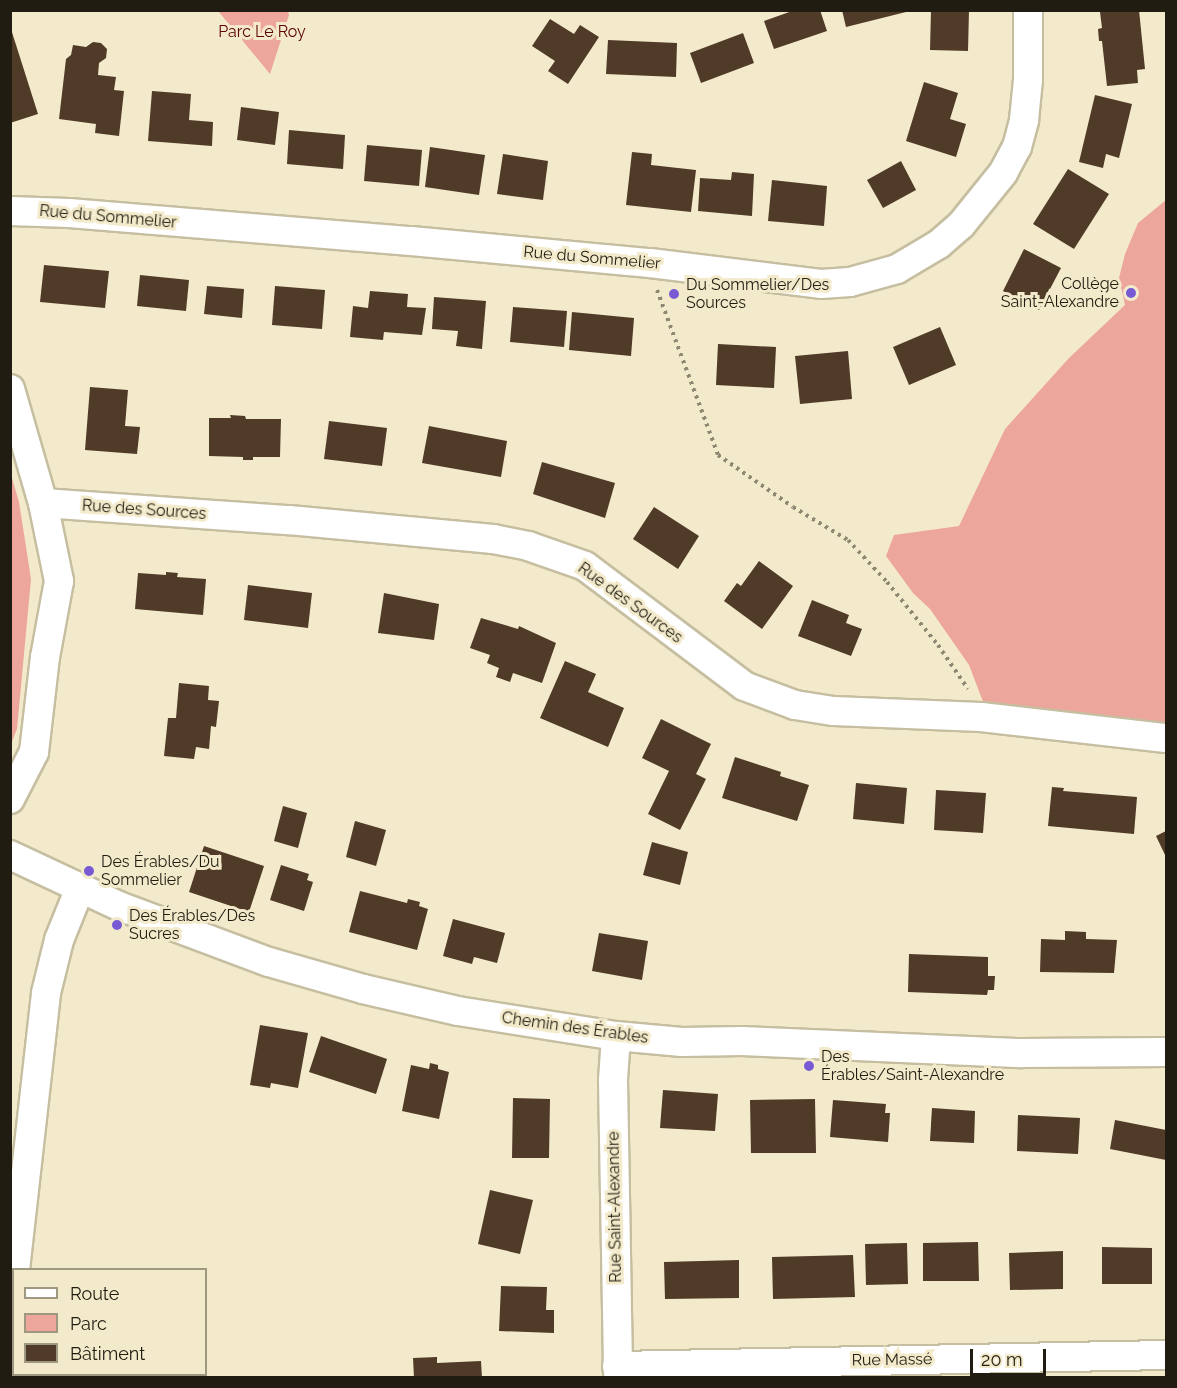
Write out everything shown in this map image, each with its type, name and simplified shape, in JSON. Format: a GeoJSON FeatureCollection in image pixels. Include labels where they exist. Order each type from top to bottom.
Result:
{"type":"FeatureCollection","features":[{"type":"Feature","properties":{"kind":"street","name":"Rue du Sommelier"},"geometry":{"type":"LineString","coordinates":[[10,212],[69,213],[650,263],[821,284],[850,282],[897,269],[939,244],[982,201],[1003,173],[1017,147],[1024,120],[1028,80],[1028,10]]}},
{"type":"Feature","properties":{"kind":"street"},"geometry":{"type":"LineString","coordinates":[[10,389],[43,503],[59,580],[45,657],[34,752],[10,799]]}},
{"type":"Feature","properties":{"kind":"street","name":"Rue des Sources"},"geometry":{"type":"LineString","coordinates":[[43,503],[289,520],[493,539],[528,546],[585,567],[723,672],[767,697],[795,705],[834,711],[981,717],[1167,738]]}},
{"type":"Feature","properties":{"kind":"street","name":"Chemin des Érables"},"geometry":{"type":"LineString","coordinates":[[10,855],[119,906],[269,962],[363,989],[458,1011],[616,1036],[682,1042],[742,1041],[804,1046],[1022,1053],[1167,1052]]}},
{"type":"Feature","properties":{"kind":"street"},"geometry":{"type":"LineString","coordinates":[[15,1268],[45,993],[59,940],[80,888]]}},
{"type":"Feature","properties":{"kind":"street","name":"Rue Saint-Alexandre"},"geometry":{"type":"LineString","coordinates":[[616,1036],[613,1080],[617,1372]]}},
{"type":"Feature","properties":{"kind":"street"},"geometry":{"type":"LineString","coordinates":[[10,1316],[12,1301]]}},
{"type":"Feature","properties":{"kind":"street","name":"Rue Massé"},"geometry":{"type":"LineString","coordinates":[[617,1372],[1167,1355]]}},
{"type":"Feature","properties":{"kind":"path"},"geometry":{"type":"LineString","coordinates":[[650,263],[657,289],[718,456],[793,507],[849,540],[887,582],[938,645],[968,689],[981,717]]}},
{"type":"Feature","properties":{"kind":"green space","name":"Parc Le Roy"},"geometry":{"type":"Polygon","coordinates":[[[218,11],[288,11],[289,15],[270,74],[218,11]]]}},
{"type":"Feature","properties":{"kind":"green space"},"geometry":{"type":"Polygon","coordinates":[[[1166,200],[1166,738],[990,720],[969,665],[930,609],[913,593],[886,556],[894,535],[959,526],[1005,429],[1069,358],[1125,305],[1119,278],[1125,254],[1138,223],[1166,200]]]}},
{"type":"Feature","properties":{"kind":"green space"},"geometry":{"type":"Polygon","coordinates":[[[10,471],[19,502],[31,579],[17,729],[11,744],[10,471]]]}},
{"type":"Feature","properties":{"kind":"green space"},"geometry":{"type":"Polygon","coordinates":[[[10,1285],[12,1288],[12,1376],[53,1377],[11,1377],[10,1285]]]}},
{"type":"Feature","properties":{"kind":"building"},"geometry":{"type":"Polygon","coordinates":[[[795,10],[820,10],[827,31],[774,49],[764,21],[795,10]]]}},
{"type":"Feature","properties":{"kind":"building"},"geometry":{"type":"Polygon","coordinates":[[[842,10],[910,10],[910,11],[846,27],[842,10]]]}},
{"type":"Feature","properties":{"kind":"building"},"geometry":{"type":"Polygon","coordinates":[[[931,10],[969,10],[968,51],[930,50],[931,10]]]}},
{"type":"Feature","properties":{"kind":"building"},"geometry":{"type":"Polygon","coordinates":[[[1139,10],[1145,69],[1137,70],[1138,83],[1107,86],[1102,41],[1099,41],[1098,29],[1102,28],[1100,12],[1139,10]]]}},
{"type":"Feature","properties":{"kind":"building"},"geometry":{"type":"Polygon","coordinates":[[[550,19],[574,34],[580,25],[599,37],[568,84],[548,71],[555,61],[532,46],[550,19]]]}},
{"type":"Feature","properties":{"kind":"building"},"geometry":{"type":"Polygon","coordinates":[[[10,26],[38,114],[10,123],[10,26]]]}},
{"type":"Feature","properties":{"kind":"building"},"geometry":{"type":"Polygon","coordinates":[[[743,33],[754,63],[701,83],[690,53],[743,33]]]}},
{"type":"Feature","properties":{"kind":"building"},"geometry":{"type":"Polygon","coordinates":[[[608,40],[677,43],[676,77],[606,74],[608,40]]]}},
{"type":"Feature","properties":{"kind":"building"},"geometry":{"type":"Polygon","coordinates":[[[93,42],[101,43],[107,49],[106,58],[99,63],[98,75],[116,77],[114,90],[124,91],[119,136],[95,133],[96,124],[59,119],[66,59],[71,55],[73,45],[86,47],[93,42]]]}},
{"type":"Feature","properties":{"kind":"building"},"geometry":{"type":"Polygon","coordinates":[[[924,82],[958,93],[950,119],[966,124],[956,157],[906,141],[924,82]]]}},
{"type":"Feature","properties":{"kind":"building"},"geometry":{"type":"Polygon","coordinates":[[[152,91],[191,94],[189,120],[213,122],[212,146],[148,141],[152,91]]]}},
{"type":"Feature","properties":{"kind":"building"},"geometry":{"type":"Polygon","coordinates":[[[1095,95],[1132,104],[1119,158],[1106,154],[1103,168],[1079,162],[1095,95]]]}},
{"type":"Feature","properties":{"kind":"building"},"geometry":{"type":"Polygon","coordinates":[[[241,107],[279,112],[275,145],[237,140],[241,107]]]}},
{"type":"Feature","properties":{"kind":"building"},"geometry":{"type":"Polygon","coordinates":[[[289,130],[345,135],[343,169],[287,164],[289,130]]]}},
{"type":"Feature","properties":{"kind":"building"},"geometry":{"type":"Polygon","coordinates":[[[367,145],[422,150],[419,186],[364,181],[367,145]]]}},
{"type":"Feature","properties":{"kind":"building"},"geometry":{"type":"Polygon","coordinates":[[[430,147],[485,155],[479,195],[425,187],[430,147]]]}},
{"type":"Feature","properties":{"kind":"building"},"geometry":{"type":"Polygon","coordinates":[[[632,152],[652,154],[651,165],[696,170],[691,212],[626,205],[632,152]]]}},
{"type":"Feature","properties":{"kind":"building"},"geometry":{"type":"Polygon","coordinates":[[[503,154],[548,161],[543,200],[497,194],[503,154]]]}},
{"type":"Feature","properties":{"kind":"building"},"geometry":{"type":"Polygon","coordinates":[[[901,161],[916,190],[883,208],[867,180],[901,161]]]}},
{"type":"Feature","properties":{"kind":"building"},"geometry":{"type":"Polygon","coordinates":[[[1068,169],[1109,194],[1074,249],[1033,224],[1068,169]]]}},
{"type":"Feature","properties":{"kind":"building"},"geometry":{"type":"Polygon","coordinates":[[[732,172],[754,174],[752,216],[698,211],[700,178],[731,180],[732,172]]]}},
{"type":"Feature","properties":{"kind":"building"},"geometry":{"type":"Polygon","coordinates":[[[772,180],[827,186],[824,226],[768,221],[772,180]]]}},
{"type":"Feature","properties":{"kind":"building"},"geometry":{"type":"Polygon","coordinates":[[[1024,249],[1061,268],[1039,310],[1003,291],[1024,249]]]}},
{"type":"Feature","properties":{"kind":"building"},"geometry":{"type":"Polygon","coordinates":[[[44,265],[109,271],[105,308],[40,302],[44,265]]]}},
{"type":"Feature","properties":{"kind":"building"},"geometry":{"type":"Polygon","coordinates":[[[140,275],[189,280],[186,311],[137,306],[140,275]]]}},
{"type":"Feature","properties":{"kind":"building"},"geometry":{"type":"Polygon","coordinates":[[[207,286],[244,289],[242,318],[204,314],[207,286]]]}},
{"type":"Feature","properties":{"kind":"building"},"geometry":{"type":"Polygon","coordinates":[[[275,286],[325,290],[322,329],[272,325],[275,286]]]}},
{"type":"Feature","properties":{"kind":"building"},"geometry":{"type":"Polygon","coordinates":[[[370,291],[408,294],[407,307],[426,308],[422,335],[384,332],[383,340],[350,337],[353,306],[368,308],[370,291]]]}},
{"type":"Feature","properties":{"kind":"building"},"geometry":{"type":"Polygon","coordinates":[[[434,297],[486,301],[482,349],[456,346],[458,331],[432,329],[434,297]]]}},
{"type":"Feature","properties":{"kind":"building"},"geometry":{"type":"Polygon","coordinates":[[[513,307],[567,311],[564,347],[510,342],[513,307]]]}},
{"type":"Feature","properties":{"kind":"building"},"geometry":{"type":"Polygon","coordinates":[[[572,312],[634,318],[631,356],[569,350],[572,312]]]}},
{"type":"Feature","properties":{"kind":"building"},"geometry":{"type":"Polygon","coordinates":[[[940,327],[956,365],[909,385],[893,347],[940,327]]]}},
{"type":"Feature","properties":{"kind":"building"},"geometry":{"type":"Polygon","coordinates":[[[718,344],[776,347],[774,388],[716,385],[718,344]]]}},
{"type":"Feature","properties":{"kind":"building"},"geometry":{"type":"Polygon","coordinates":[[[848,351],[852,399],[800,404],[795,356],[848,351]]]}},
{"type":"Feature","properties":{"kind":"building"},"geometry":{"type":"Polygon","coordinates":[[[90,387],[128,390],[125,426],[140,427],[137,454],[85,450],[90,387]]]}},
{"type":"Feature","properties":{"kind":"building"},"geometry":{"type":"Polygon","coordinates":[[[230,415],[245,416],[246,419],[281,419],[280,457],[253,457],[253,460],[243,460],[243,457],[209,456],[209,418],[231,418],[230,415]]]}},
{"type":"Feature","properties":{"kind":"building"},"geometry":{"type":"Polygon","coordinates":[[[329,421],[387,428],[382,466],[324,459],[329,421]]]}},
{"type":"Feature","properties":{"kind":"building"},"geometry":{"type":"Polygon","coordinates":[[[429,426],[507,441],[501,477],[422,463],[429,426]]]}},
{"type":"Feature","properties":{"kind":"building"},"geometry":{"type":"Polygon","coordinates":[[[542,462],[615,483],[605,518],[533,494],[542,462]]]}},
{"type":"Feature","properties":{"kind":"building"},"geometry":{"type":"Polygon","coordinates":[[[654,507],[699,536],[678,569],[633,539],[654,507]]]}},
{"type":"Feature","properties":{"kind":"building"},"geometry":{"type":"Polygon","coordinates":[[[759,561],[793,586],[762,629],[724,601],[737,583],[741,586],[759,561]]]}},
{"type":"Feature","properties":{"kind":"building"},"geometry":{"type":"Polygon","coordinates":[[[166,572],[178,573],[177,577],[206,579],[203,615],[135,609],[138,573],[166,575],[166,572]]]}},
{"type":"Feature","properties":{"kind":"building"},"geometry":{"type":"Polygon","coordinates":[[[248,585],[312,593],[308,628],[244,620],[248,585]]]}},
{"type":"Feature","properties":{"kind":"building"},"geometry":{"type":"Polygon","coordinates":[[[384,593],[439,604],[434,640],[378,633],[384,593]]]}},
{"type":"Feature","properties":{"kind":"building"},"geometry":{"type":"Polygon","coordinates":[[[812,600],[849,615],[846,623],[862,629],[851,656],[798,636],[812,600]]]}},
{"type":"Feature","properties":{"kind":"building"},"geometry":{"type":"Polygon","coordinates":[[[481,618],[518,629],[519,626],[556,643],[542,683],[513,673],[510,682],[496,677],[499,668],[487,663],[490,655],[470,648],[481,618]]]}},
{"type":"Feature","properties":{"kind":"building"},"geometry":{"type":"Polygon","coordinates":[[[565,661],[596,674],[588,692],[624,708],[608,747],[540,718],[565,661]]]}},
{"type":"Feature","properties":{"kind":"building"},"geometry":{"type":"Polygon","coordinates":[[[179,683],[209,686],[208,700],[219,701],[216,727],[211,726],[209,749],[196,747],[194,759],[164,756],[168,718],[176,718],[179,683]]]}},
{"type":"Feature","properties":{"kind":"building"},"geometry":{"type":"Polygon","coordinates":[[[661,719],[711,744],[696,774],[706,779],[680,830],[648,814],[669,771],[642,758],[661,719]]]}},
{"type":"Feature","properties":{"kind":"building"},"geometry":{"type":"Polygon","coordinates":[[[735,757],[781,772],[780,776],[809,785],[797,821],[722,798],[735,757]]]}},
{"type":"Feature","properties":{"kind":"building"},"geometry":{"type":"Polygon","coordinates":[[[856,783],[907,788],[904,824],[853,819],[856,783]]]}},
{"type":"Feature","properties":{"kind":"building"},"geometry":{"type":"Polygon","coordinates":[[[1052,787],[1064,788],[1063,791],[1137,797],[1134,834],[1048,826],[1052,787]]]}},
{"type":"Feature","properties":{"kind":"building"},"geometry":{"type":"Polygon","coordinates":[[[936,790],[986,793],[983,833],[934,830],[936,790]]]}},
{"type":"Feature","properties":{"kind":"building"},"geometry":{"type":"Polygon","coordinates":[[[283,806],[307,813],[298,848],[274,841],[283,806]]]}},
{"type":"Feature","properties":{"kind":"building"},"geometry":{"type":"Polygon","coordinates":[[[355,821],[386,830],[376,866],[346,857],[355,821]]]}},
{"type":"Feature","properties":{"kind":"building"},"geometry":{"type":"Polygon","coordinates":[[[1166,831],[1166,857],[1156,836],[1166,831]]]}},
{"type":"Feature","properties":{"kind":"building"},"geometry":{"type":"Polygon","coordinates":[[[652,842],[688,852],[680,885],[643,875],[652,842]]]}},
{"type":"Feature","properties":{"kind":"building"},"geometry":{"type":"Polygon","coordinates":[[[204,846],[264,866],[249,912],[189,892],[204,846]]]}},
{"type":"Feature","properties":{"kind":"building"},"geometry":{"type":"Polygon","coordinates":[[[281,865],[309,874],[307,880],[313,882],[304,911],[270,900],[281,865]]]}},
{"type":"Feature","properties":{"kind":"building"},"geometry":{"type":"Polygon","coordinates":[[[360,891],[407,903],[408,899],[420,902],[419,906],[428,909],[417,950],[349,932],[360,891]]]}},
{"type":"Feature","properties":{"kind":"building"},"geometry":{"type":"Polygon","coordinates":[[[453,919],[505,933],[497,963],[474,957],[472,964],[443,956],[453,919]]]}},
{"type":"Feature","properties":{"kind":"building"},"geometry":{"type":"Polygon","coordinates":[[[1065,931],[1086,932],[1086,939],[1117,940],[1114,973],[1040,972],[1041,939],[1065,940],[1065,931]]]}},
{"type":"Feature","properties":{"kind":"building"},"geometry":{"type":"Polygon","coordinates":[[[599,933],[648,941],[642,980],[592,971],[599,933]]]}},
{"type":"Feature","properties":{"kind":"building"},"geometry":{"type":"Polygon","coordinates":[[[909,954],[988,957],[988,976],[995,976],[994,990],[988,990],[987,995],[908,992],[909,954]]]}},
{"type":"Feature","properties":{"kind":"building"},"geometry":{"type":"Polygon","coordinates":[[[260,1025],[308,1033],[298,1088],[271,1083],[270,1088],[250,1085],[260,1025]]]}},
{"type":"Feature","properties":{"kind":"building"},"geometry":{"type":"Polygon","coordinates":[[[321,1036],[387,1059],[376,1094],[309,1072],[321,1036]]]}},
{"type":"Feature","properties":{"kind":"building"},"geometry":{"type":"Polygon","coordinates":[[[430,1063],[438,1065],[438,1069],[449,1072],[439,1119],[402,1111],[411,1065],[429,1069],[430,1063]]]}},
{"type":"Feature","properties":{"kind":"building"},"geometry":{"type":"Polygon","coordinates":[[[663,1090],[718,1094],[715,1131],[660,1128],[663,1090]]]}},
{"type":"Feature","properties":{"kind":"building"},"geometry":{"type":"Polygon","coordinates":[[[513,1098],[550,1099],[549,1158],[512,1158],[513,1098]]]}},
{"type":"Feature","properties":{"kind":"building"},"geometry":{"type":"Polygon","coordinates":[[[815,1099],[816,1153],[751,1153],[750,1100],[815,1099]]]}},
{"type":"Feature","properties":{"kind":"building"},"geometry":{"type":"Polygon","coordinates":[[[833,1100],[886,1104],[885,1113],[890,1113],[888,1142],[830,1137],[833,1100]]]}},
{"type":"Feature","properties":{"kind":"building"},"geometry":{"type":"Polygon","coordinates":[[[932,1108],[975,1111],[974,1143],[930,1141],[932,1108]]]}},
{"type":"Feature","properties":{"kind":"building"},"geometry":{"type":"Polygon","coordinates":[[[1018,1115],[1080,1118],[1078,1154],[1017,1151],[1018,1115]]]}},
{"type":"Feature","properties":{"kind":"building"},"geometry":{"type":"Polygon","coordinates":[[[1115,1120],[1166,1130],[1166,1160],[1110,1149],[1115,1120]]]}},
{"type":"Feature","properties":{"kind":"building"},"geometry":{"type":"Polygon","coordinates":[[[490,1190],[533,1200],[520,1254],[478,1244],[490,1190]]]}},
{"type":"Feature","properties":{"kind":"building"},"geometry":{"type":"Polygon","coordinates":[[[978,1242],[979,1281],[923,1281],[923,1243],[978,1242]]]}},
{"type":"Feature","properties":{"kind":"building"},"geometry":{"type":"Polygon","coordinates":[[[907,1243],[908,1284],[866,1285],[865,1244],[907,1243]]]}},
{"type":"Feature","properties":{"kind":"building"},"geometry":{"type":"Polygon","coordinates":[[[1102,1247],[1152,1248],[1152,1284],[1102,1284],[1102,1247]]]}},
{"type":"Feature","properties":{"kind":"building"},"geometry":{"type":"Polygon","coordinates":[[[1063,1251],[1063,1289],[1010,1290],[1009,1253],[1063,1251]]]}},
{"type":"Feature","properties":{"kind":"building"},"geometry":{"type":"Polygon","coordinates":[[[853,1255],[855,1297],[773,1299],[772,1257],[853,1255]]]}},
{"type":"Feature","properties":{"kind":"building"},"geometry":{"type":"Polygon","coordinates":[[[739,1260],[739,1298],[665,1299],[664,1262],[739,1260]]]}},
{"type":"Feature","properties":{"kind":"building"},"geometry":{"type":"Polygon","coordinates":[[[501,1286],[547,1287],[546,1310],[554,1310],[554,1333],[499,1331],[501,1286]]]}},
{"type":"Feature","properties":{"kind":"building"},"geometry":{"type":"Polygon","coordinates":[[[437,1357],[437,1363],[481,1361],[482,1378],[414,1378],[413,1358],[437,1357]]]}},
{"type":"Feature","properties":{"kind":"place","name":"Collège Saint-Alexandre"},"geometry":{"type":"Point","coordinates":[1131,293]}},
{"type":"Feature","properties":{"kind":"place","name":"Du Sommelier/Des Sources"},"geometry":{"type":"Point","coordinates":[674,294]}},
{"type":"Feature","properties":{"kind":"place","name":"Des Érables/Du Sommelier"},"geometry":{"type":"Point","coordinates":[89,871]}},
{"type":"Feature","properties":{"kind":"place","name":"Des Érables/Des Sucres"},"geometry":{"type":"Point","coordinates":[117,925]}},
{"type":"Feature","properties":{"kind":"place","name":"Des Érables/Saint-Alexandre"},"geometry":{"type":"Point","coordinates":[809,1066]}}]}
